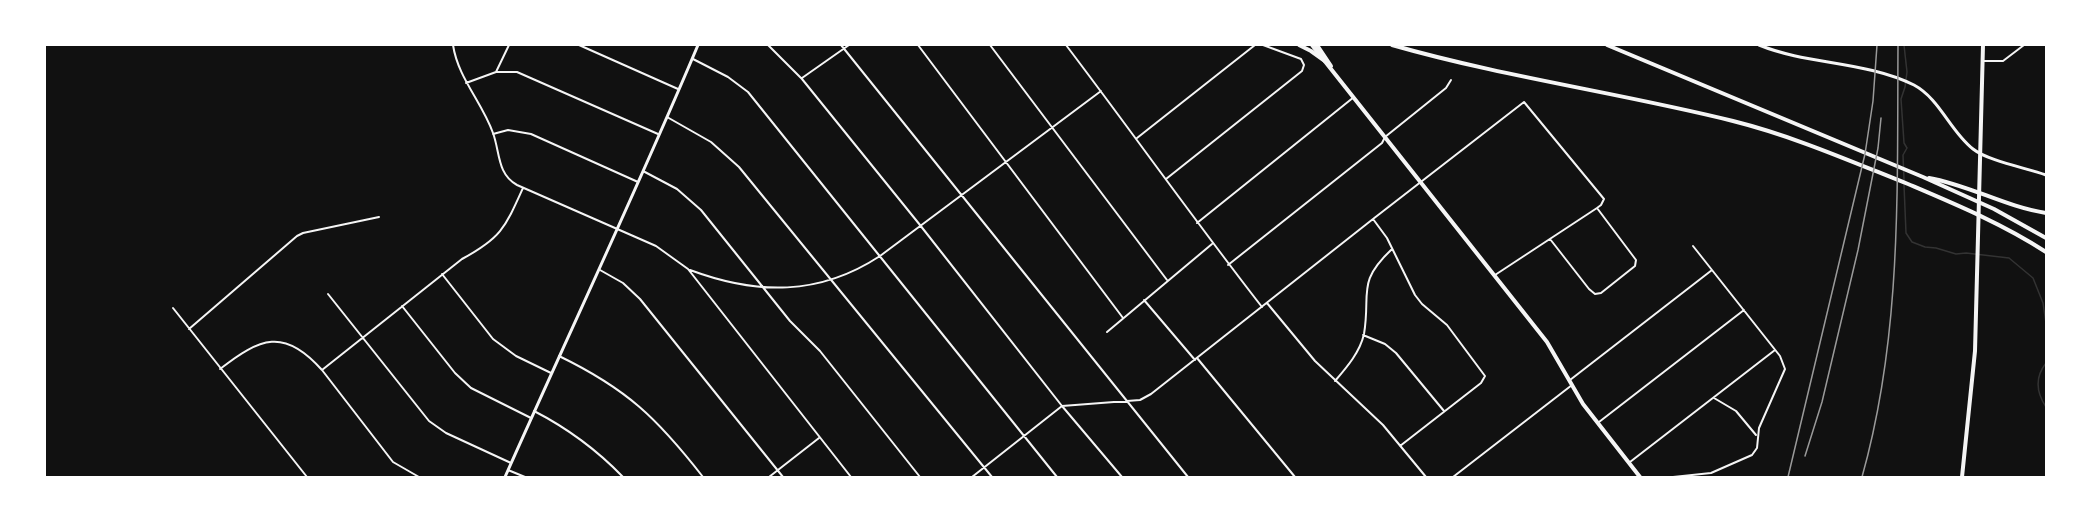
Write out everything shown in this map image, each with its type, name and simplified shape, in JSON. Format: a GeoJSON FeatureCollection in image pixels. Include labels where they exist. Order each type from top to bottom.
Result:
{"type":"FeatureCollection","features":[{"type":"Feature","properties":{"kind":"main road"},"geometry":{"type":"LineString","coordinates":[[505,477],[600,270],[699,45]]}},
{"type":"Feature","properties":{"kind":"main road"},"geometry":{"type":"LineString","coordinates":[[1299,45],[1311,51],[1333,69],[1552,349],[1571,383],[1598,423],[1640,477]]}},
{"type":"Feature","properties":{"kind":"main road"},"geometry":{"type":"LineString","coordinates":[[1314,45],[1325,61]]}},
{"type":"Feature","properties":{"kind":"main road"},"geometry":{"type":"LineString","coordinates":[[1314,45],[1329,61],[1333,69]]}},
{"type":"Feature","properties":{"kind":"main road"},"geometry":{"type":"LineString","coordinates":[[1392,45],[1527,77],[1734,121],[1793,138],[1994,222],[2046,252]]}},
{"type":"Feature","properties":{"kind":"main road"},"geometry":{"type":"LineString","coordinates":[[1607,45],[1923,177],[1994,209],[2046,238]]}},
{"type":"Feature","properties":{"kind":"main road"},"geometry":{"type":"LineString","coordinates":[[1759,45],[1786,54],[1876,72],[1911,84],[1931,99],[1966,143],[1982,155],[2046,175]]}},
{"type":"Feature","properties":{"kind":"main road"},"geometry":{"type":"LineString","coordinates":[[1962,477],[1975,351],[1982,155],[1983,45]]}},
{"type":"Feature","properties":{"kind":"main road"},"geometry":{"type":"LineString","coordinates":[[1923,177],[1944,181],[1994,200],[2046,213]]}},
{"type":"Feature","properties":{"kind":"main road"},"geometry":{"type":"LineString","coordinates":[[2037,246],[2046,257]]}},
{"type":"Feature","properties":{"kind":"street"},"geometry":{"type":"LineString","coordinates":[[453,45],[456,61],[466,83],[494,134],[505,176],[523,187],[656,246],[687,269],[851,477]]}},
{"type":"Feature","properties":{"kind":"street"},"geometry":{"type":"LineString","coordinates":[[496,72],[509,45]]}},
{"type":"Feature","properties":{"kind":"street"},"geometry":{"type":"LineString","coordinates":[[579,45],[679,90]]}},
{"type":"Feature","properties":{"kind":"street"},"geometry":{"type":"LineString","coordinates":[[768,45],[802,79],[1062,406],[1122,477]]}},
{"type":"Feature","properties":{"kind":"street"},"geometry":{"type":"LineString","coordinates":[[841,45],[1188,477]]}},
{"type":"Feature","properties":{"kind":"street"},"geometry":{"type":"LineString","coordinates":[[802,79],[849,45]]}},
{"type":"Feature","properties":{"kind":"street"},"geometry":{"type":"LineString","coordinates":[[918,45],[1123,318]]}},
{"type":"Feature","properties":{"kind":"street"},"geometry":{"type":"LineString","coordinates":[[990,45],[1167,280]]}},
{"type":"Feature","properties":{"kind":"street"},"geometry":{"type":"LineString","coordinates":[[1066,45],[1137,138],[1212,244],[1262,307]]}},
{"type":"Feature","properties":{"kind":"street"},"geometry":{"type":"LineString","coordinates":[[1137,138],[1255,45]]}},
{"type":"Feature","properties":{"kind":"street"},"geometry":{"type":"LineString","coordinates":[[1166,180],[1300,74],[1304,68],[1298,57],[1263,45]]}},
{"type":"Feature","properties":{"kind":"street"},"geometry":{"type":"LineString","coordinates":[[1983,61],[2003,61],[2024,45]]}},
{"type":"Feature","properties":{"kind":"street"},"geometry":{"type":"LineString","coordinates":[[693,59],[728,77],[748,92],[1057,477]]}},
{"type":"Feature","properties":{"kind":"street"},"geometry":{"type":"LineString","coordinates":[[466,83],[496,72],[517,72],[659,135]]}},
{"type":"Feature","properties":{"kind":"street"},"geometry":{"type":"LineString","coordinates":[[1228,265],[1382,142],[1384,137],[1446,88],[1451,80]]}},
{"type":"Feature","properties":{"kind":"street"},"geometry":{"type":"LineString","coordinates":[[687,269],[723,281],[764,288],[792,287],[830,279],[860,267],[880,256],[1101,91]]}},
{"type":"Feature","properties":{"kind":"street"},"geometry":{"type":"LineString","coordinates":[[1197,223],[1354,97]]}},
{"type":"Feature","properties":{"kind":"street"},"geometry":{"type":"LineString","coordinates":[[972,477],[1062,406],[1127,402],[1140,400],[1151,394],[1520,104],[1527,103],[1604,199],[1597,208],[1495,275]]}},
{"type":"Feature","properties":{"kind":"street"},"geometry":{"type":"LineString","coordinates":[[667,117],[702,135],[730,157],[992,477]]}},
{"type":"Feature","properties":{"kind":"street"},"geometry":{"type":"LineString","coordinates":[[494,134],[507,130],[531,134],[638,182]]}},
{"type":"Feature","properties":{"kind":"street"},"geometry":{"type":"LineString","coordinates":[[643,171],[677,189],[701,210],[790,321],[820,351],[920,477]]}},
{"type":"Feature","properties":{"kind":"street"},"geometry":{"type":"LineString","coordinates":[[322,370],[442,274],[476,252],[501,231],[508,222],[523,187]]}},
{"type":"Feature","properties":{"kind":"street"},"geometry":{"type":"LineString","coordinates":[[1550,239],[1589,289],[1595,294],[1601,293],[1635,266],[1636,260],[1597,208]]}},
{"type":"Feature","properties":{"kind":"street"},"geometry":{"type":"LineString","coordinates":[[189,329],[297,236],[379,217]]}},
{"type":"Feature","properties":{"kind":"street"},"geometry":{"type":"LineString","coordinates":[[1373,219],[1392,249],[1415,295],[1447,325],[1485,376],[1481,382],[1400,446]]}},
{"type":"Feature","properties":{"kind":"street"},"geometry":{"type":"LineString","coordinates":[[1107,333],[1212,244]]}},
{"type":"Feature","properties":{"kind":"street"},"geometry":{"type":"LineString","coordinates":[[1673,477],[1711,473],[1752,455],[1757,448],[1757,435],[1785,370],[1783,361],[1775,350],[1694,246]]}},
{"type":"Feature","properties":{"kind":"street"},"geometry":{"type":"LineString","coordinates":[[1335,381],[1351,362],[1364,335],[1369,280],[1379,261],[1392,249]]}},
{"type":"Feature","properties":{"kind":"street"},"geometry":{"type":"LineString","coordinates":[[600,270],[623,283],[640,299],[783,477]]}},
{"type":"Feature","properties":{"kind":"street"},"geometry":{"type":"LineString","coordinates":[[1453,477],[1712,270]]}},
{"type":"Feature","properties":{"kind":"street"},"geometry":{"type":"LineString","coordinates":[[442,274],[494,339],[516,356],[551,373]]}},
{"type":"Feature","properties":{"kind":"street"},"geometry":{"type":"LineString","coordinates":[[328,294],[429,421],[446,434],[512,463]]}},
{"type":"Feature","properties":{"kind":"street"},"geometry":{"type":"LineString","coordinates":[[1144,300],[1295,477]]}},
{"type":"Feature","properties":{"kind":"street"},"geometry":{"type":"LineString","coordinates":[[1267,303],[1298,343],[1383,426],[1426,477]]}},
{"type":"Feature","properties":{"kind":"street"},"geometry":{"type":"LineString","coordinates":[[402,306],[454,373],[471,388],[531,418]]}},
{"type":"Feature","properties":{"kind":"street"},"geometry":{"type":"LineString","coordinates":[[173,308],[307,477]]}},
{"type":"Feature","properties":{"kind":"street"},"geometry":{"type":"LineString","coordinates":[[1598,423],[1744,310]]}},
{"type":"Feature","properties":{"kind":"street"},"geometry":{"type":"LineString","coordinates":[[1364,335],[1386,344],[1396,353],[1444,411]]}},
{"type":"Feature","properties":{"kind":"street"},"geometry":{"type":"LineString","coordinates":[[220,369],[256,345],[277,342],[300,349],[322,370],[393,462],[419,477]]}},
{"type":"Feature","properties":{"kind":"street"},"geometry":{"type":"LineString","coordinates":[[1629,463],[1775,350]]}},
{"type":"Feature","properties":{"kind":"street"},"geometry":{"type":"LineString","coordinates":[[559,356],[605,380],[633,400],[668,433],[703,477]]}},
{"type":"Feature","properties":{"kind":"street"},"geometry":{"type":"LineString","coordinates":[[1714,398],[1738,413],[1757,435]]}},
{"type":"Feature","properties":{"kind":"street"},"geometry":{"type":"LineString","coordinates":[[534,411],[570,430],[591,446],[623,477]]}},
{"type":"Feature","properties":{"kind":"street"},"geometry":{"type":"LineString","coordinates":[[769,477],[819,438]]}},
{"type":"Feature","properties":{"kind":"street"},"geometry":{"type":"LineString","coordinates":[[508,470],[525,477]]}},
{"type":"Feature","properties":{"kind":"street"},"geometry":{"type":"LineString","coordinates":[[1711,473],[1714,477]]}},
{"type":"Feature","properties":{"kind":"waterway"},"geometry":{"type":"LineString","coordinates":[[1904,45],[1907,72],[1901,99],[1904,143],[1907,148],[1903,155],[1904,180]]}},
{"type":"Feature","properties":{"kind":"waterway"},"geometry":{"type":"LineString","coordinates":[[1904,185],[1906,233],[1912,242],[1956,254],[2009,258],[2033,278],[2043,303],[2046,323]]}},
{"type":"Feature","properties":{"kind":"waterway"},"geometry":{"type":"LineString","coordinates":[[2046,363],[2042,368],[2038,385],[2040,396],[2046,407]]}},
{"type":"Feature","properties":{"kind":"railway"},"geometry":{"type":"LineString","coordinates":[[1788,477],[1865,154],[1873,101],[1877,45]]}},
{"type":"Feature","properties":{"kind":"railway"},"geometry":{"type":"LineString","coordinates":[[1862,477],[1875,424],[1891,316],[1897,208],[1898,45]]}},
{"type":"Feature","properties":{"kind":"railway"},"geometry":{"type":"LineString","coordinates":[[1805,456],[1822,402],[1858,250],[1878,148],[1881,118]]}}]}
